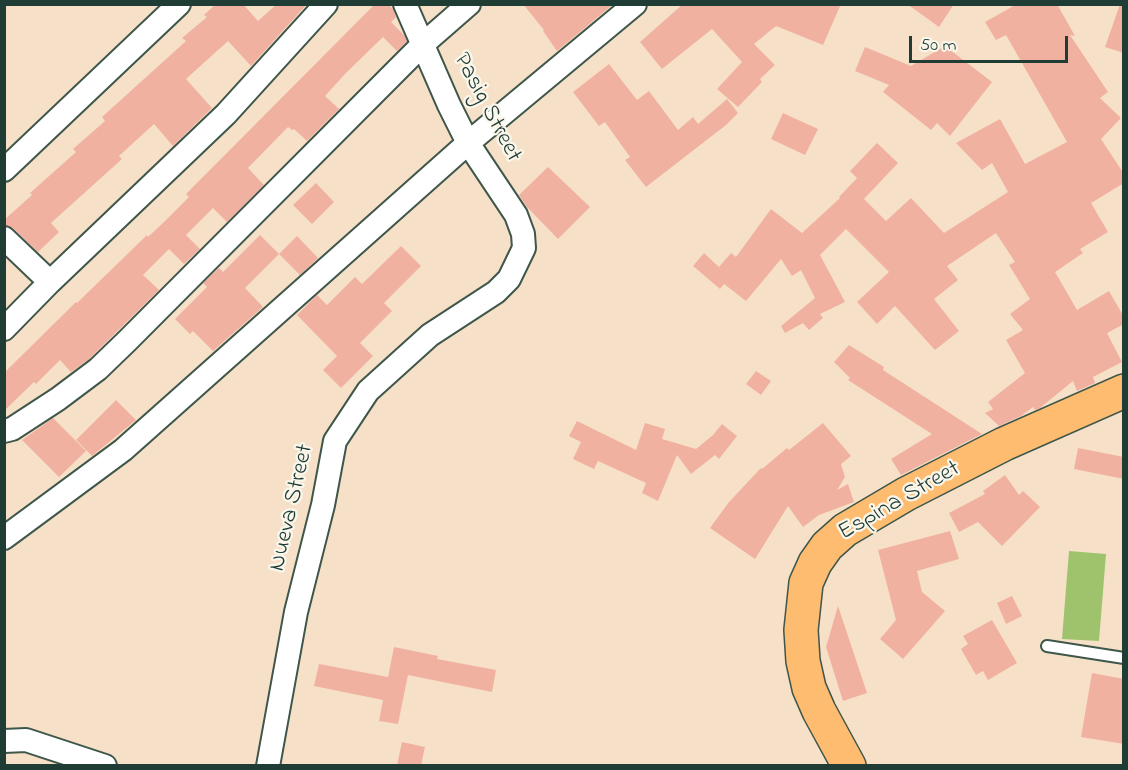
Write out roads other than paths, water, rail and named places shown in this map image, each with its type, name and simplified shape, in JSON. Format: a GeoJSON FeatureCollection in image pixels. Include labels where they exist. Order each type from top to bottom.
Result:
{"type":"FeatureCollection","features":[{"type":"Feature","properties":{"kind":"main road","name":"Espina Street"},"geometry":{"type":"LineString","coordinates":[[849,765],[819,711],[809,688],[803,662],[802,608],[806,583],[815,563],[827,546],[845,530],[906,494],[1005,444],[1124,391]]}},
{"type":"Feature","properties":{"kind":"street"},"geometry":{"type":"LineString","coordinates":[[4,170],[180,4]]}},
{"type":"Feature","properties":{"kind":"street"},"geometry":{"type":"LineString","coordinates":[[4,329],[226,114],[326,4]]}},
{"type":"Feature","properties":{"kind":"street","name":"Pasig Street"},"geometry":{"type":"LineString","coordinates":[[405,4],[468,143],[516,215],[523,234]]}},
{"type":"Feature","properties":{"kind":"street"},"geometry":{"type":"LineString","coordinates":[[4,431],[12,429],[58,399],[98,369],[422,45],[469,4]]}},
{"type":"Feature","properties":{"kind":"street"},"geometry":{"type":"LineString","coordinates":[[4,538],[123,450],[468,143],[635,4]]}},
{"type":"Feature","properties":{"kind":"street","name":"Nueva Street"},"geometry":{"type":"LineString","coordinates":[[268,765],[296,612],[335,441],[368,391],[430,335],[496,292],[510,279],[524,248],[523,234]]}},
{"type":"Feature","properties":{"kind":"street"},"geometry":{"type":"LineString","coordinates":[[4,238],[50,282]]}},
{"type":"Feature","properties":{"kind":"street"},"geometry":{"type":"LineString","coordinates":[[4,741],[26,740],[105,765]]}},
{"type":"Feature","properties":{"kind":"lane"},"geometry":{"type":"LineString","coordinates":[[1047,646],[1124,658]]}}]}
